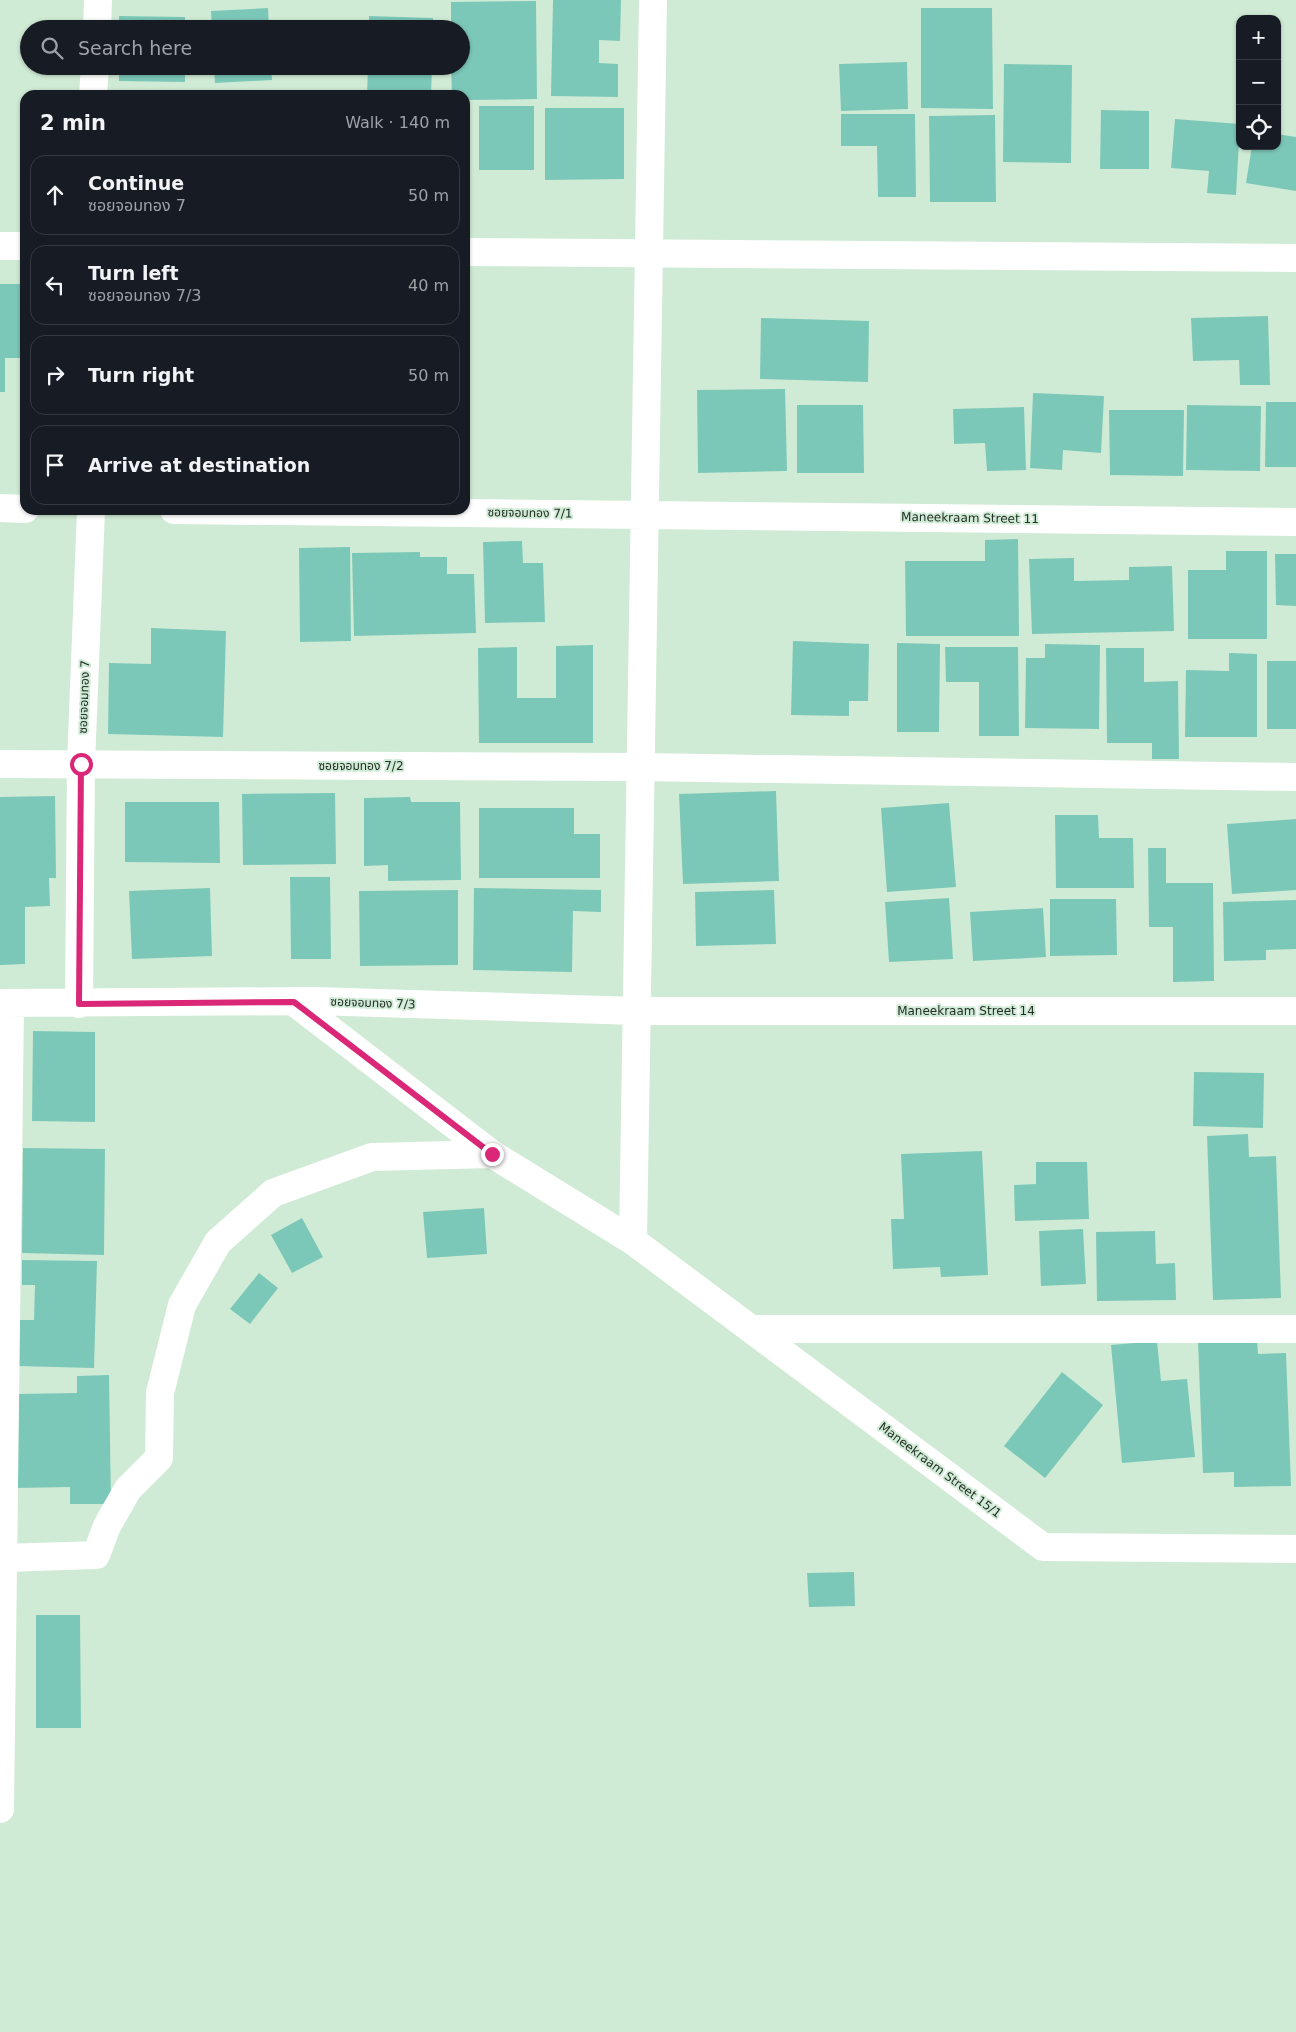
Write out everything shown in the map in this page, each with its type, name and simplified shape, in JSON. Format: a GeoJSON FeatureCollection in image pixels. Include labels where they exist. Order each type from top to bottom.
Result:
{"type":"FeatureCollection","features":[{"type":"Feature","properties":{"kind":"street"},"geometry":{"type":"LineString","coordinates":[[97,20],[98,0]]}},
{"type":"Feature","properties":{"kind":"street"},"geometry":{"type":"LineString","coordinates":[[633,1241],[653,0]]}},
{"type":"Feature","properties":{"kind":"street"},"geometry":{"type":"LineString","coordinates":[[94,90],[95,75]]}},
{"type":"Feature","properties":{"kind":"street"},"geometry":{"type":"LineString","coordinates":[[0,246],[20,246]]}},
{"type":"Feature","properties":{"kind":"street"},"geometry":{"type":"LineString","coordinates":[[470,252],[649,255],[1296,258]]}},
{"type":"Feature","properties":{"kind":"street"},"geometry":{"type":"LineString","coordinates":[[0,508],[20,509]]}},
{"type":"Feature","properties":{"kind":"street","name":"ซอยจอมทอง 7/1"},"geometry":{"type":"LineString","coordinates":[[470,513],[645,514]]}},
{"type":"Feature","properties":{"kind":"street","name":"Maneekraam Street 11"},"geometry":{"type":"LineString","coordinates":[[645,514],[1296,522]]}},
{"type":"Feature","properties":{"kind":"street","name":"ซอยจอมทอง 7"},"geometry":{"type":"LineString","coordinates":[[79,1004],[81,764],[91,515]]}},
{"type":"Feature","properties":{"kind":"street","name":"ซอยจอมทอง 7/2"},"geometry":{"type":"LineString","coordinates":[[0,764],[640,768],[1296,777]]}},
{"type":"Feature","properties":{"kind":"street","name":"ซอยจอมทอง 7/3"},"geometry":{"type":"LineString","coordinates":[[5,1003],[294,1002],[637,1011]]}},
{"type":"Feature","properties":{"kind":"street","name":"Maneekraam Street 15/1"},"geometry":{"type":"LineString","coordinates":[[294,1002],[492,1154],[633,1241],[1043,1548],[1296,1549]]}},
{"type":"Feature","properties":{"kind":"street"},"geometry":{"type":"LineString","coordinates":[[0,1809],[4,1558],[5,1003]]}},
{"type":"Feature","properties":{"kind":"street","name":"Maneekraam Street 14"},"geometry":{"type":"LineString","coordinates":[[637,1011],[1296,1011]]}},
{"type":"Feature","properties":{"kind":"street"},"geometry":{"type":"LineString","coordinates":[[4,1558],[96,1555],[106,1526],[128,1489],[159,1458],[160,1393],[182,1305],[218,1242],[273,1193],[372,1157],[492,1154]]}},
{"type":"Feature","properties":{"kind":"street"},"geometry":{"type":"LineString","coordinates":[[752,1329],[1296,1329]]}},
{"type":"Feature","properties":{"kind":"building"},"geometry":{"type":"Polygon","coordinates":[[[553,0],[621,0],[620,41],[599,40],[599,63],[618,64],[618,97],[551,96],[553,0]]]}},
{"type":"Feature","properties":{"kind":"building"},"geometry":{"type":"Polygon","coordinates":[[[536,1],[537,99],[470,100],[470,90],[452,90],[451,75],[470,75],[470,20],[451,20],[451,2],[536,1]]]}},
{"type":"Feature","properties":{"kind":"building"},"geometry":{"type":"Polygon","coordinates":[[[268,8],[269,20],[212,20],[211,11],[268,8]]]}},
{"type":"Feature","properties":{"kind":"building"},"geometry":{"type":"Polygon","coordinates":[[[921,8],[992,8],[993,109],[921,108],[921,8]]]}},
{"type":"Feature","properties":{"kind":"building"},"geometry":{"type":"Polygon","coordinates":[[[119,16],[185,17],[185,20],[119,20],[119,16]]]}},
{"type":"Feature","properties":{"kind":"building"},"geometry":{"type":"Polygon","coordinates":[[[369,16],[433,18],[433,20],[369,20],[369,16]]]}},
{"type":"Feature","properties":{"kind":"building"},"geometry":{"type":"Polygon","coordinates":[[[907,62],[908,109],[841,111],[839,64],[907,62]]]}},
{"type":"Feature","properties":{"kind":"building"},"geometry":{"type":"Polygon","coordinates":[[[1004,64],[1072,65],[1071,163],[1003,162],[1004,64]]]}},
{"type":"Feature","properties":{"kind":"building"},"geometry":{"type":"Polygon","coordinates":[[[119,75],[185,75],[185,82],[119,81],[119,75]]]}},
{"type":"Feature","properties":{"kind":"building"},"geometry":{"type":"Polygon","coordinates":[[[215,75],[272,75],[272,80],[215,83],[215,75]]]}},
{"type":"Feature","properties":{"kind":"building"},"geometry":{"type":"Polygon","coordinates":[[[368,75],[432,75],[431,90],[367,90],[368,75]]]}},
{"type":"Feature","properties":{"kind":"building"},"geometry":{"type":"Polygon","coordinates":[[[479,106],[534,106],[534,170],[479,170],[479,106]]]}},
{"type":"Feature","properties":{"kind":"building"},"geometry":{"type":"Polygon","coordinates":[[[545,108],[624,108],[624,179],[545,180],[545,108]]]}},
{"type":"Feature","properties":{"kind":"building"},"geometry":{"type":"Polygon","coordinates":[[[1101,110],[1149,111],[1149,169],[1100,169],[1101,110]]]}},
{"type":"Feature","properties":{"kind":"building"},"geometry":{"type":"Polygon","coordinates":[[[841,114],[915,114],[916,197],[878,197],[877,146],[841,146],[841,114]]]}},
{"type":"Feature","properties":{"kind":"building"},"geometry":{"type":"Polygon","coordinates":[[[995,115],[996,202],[930,202],[929,116],[995,115]]]}},
{"type":"Feature","properties":{"kind":"building"},"geometry":{"type":"Polygon","coordinates":[[[1175,119],[1236,124],[1236,150],[1239,150],[1236,195],[1207,193],[1209,171],[1171,168],[1175,119]]]}},
{"type":"Feature","properties":{"kind":"building"},"geometry":{"type":"Polygon","coordinates":[[[1281,135],[1296,137],[1296,191],[1246,183],[1251,150],[1281,150],[1281,135]]]}},
{"type":"Feature","properties":{"kind":"building"},"geometry":{"type":"Polygon","coordinates":[[[0,284],[20,284],[20,358],[5,358],[5,392],[0,392],[0,284]]]}},
{"type":"Feature","properties":{"kind":"building"},"geometry":{"type":"Polygon","coordinates":[[[1268,316],[1270,385],[1240,385],[1239,360],[1193,361],[1191,318],[1268,316]]]}},
{"type":"Feature","properties":{"kind":"building"},"geometry":{"type":"Polygon","coordinates":[[[761,318],[869,321],[868,382],[760,379],[761,318]]]}},
{"type":"Feature","properties":{"kind":"building"},"geometry":{"type":"Polygon","coordinates":[[[785,389],[787,471],[698,473],[697,390],[785,389]]]}},
{"type":"Feature","properties":{"kind":"building"},"geometry":{"type":"Polygon","coordinates":[[[1033,393],[1104,396],[1101,453],[1063,450],[1062,470],[1030,468],[1033,393]]]}},
{"type":"Feature","properties":{"kind":"building"},"geometry":{"type":"Polygon","coordinates":[[[1266,402],[1296,402],[1296,467],[1265,467],[1266,402]]]}},
{"type":"Feature","properties":{"kind":"building"},"geometry":{"type":"Polygon","coordinates":[[[797,405],[863,405],[864,473],[797,473],[797,405]]]}},
{"type":"Feature","properties":{"kind":"building"},"geometry":{"type":"Polygon","coordinates":[[[1187,405],[1261,406],[1260,471],[1186,470],[1187,405]]]}},
{"type":"Feature","properties":{"kind":"building"},"geometry":{"type":"Polygon","coordinates":[[[1024,407],[1026,470],[987,471],[985,443],[954,444],[953,409],[1024,407]]]}},
{"type":"Feature","properties":{"kind":"building"},"geometry":{"type":"Polygon","coordinates":[[[1109,410],[1184,410],[1183,476],[1110,475],[1109,410]]]}},
{"type":"Feature","properties":{"kind":"building"},"geometry":{"type":"Polygon","coordinates":[[[1018,539],[1019,636],[906,636],[905,561],[985,561],[985,540],[1018,539]]]}},
{"type":"Feature","properties":{"kind":"building"},"geometry":{"type":"Polygon","coordinates":[[[522,541],[523,563],[543,563],[545,622],[485,623],[483,542],[522,541]]]}},
{"type":"Feature","properties":{"kind":"building"},"geometry":{"type":"Polygon","coordinates":[[[350,547],[351,641],[300,642],[299,548],[350,547]]]}},
{"type":"Feature","properties":{"kind":"building"},"geometry":{"type":"Polygon","coordinates":[[[1226,551],[1267,551],[1267,639],[1188,639],[1188,570],[1226,570],[1226,551]]]}},
{"type":"Feature","properties":{"kind":"building"},"geometry":{"type":"Polygon","coordinates":[[[420,552],[420,557],[447,557],[447,574],[474,574],[476,633],[354,636],[352,553],[420,552]]]}},
{"type":"Feature","properties":{"kind":"building"},"geometry":{"type":"Polygon","coordinates":[[[1275,554],[1296,554],[1296,606],[1276,605],[1275,554]]]}},
{"type":"Feature","properties":{"kind":"building"},"geometry":{"type":"Polygon","coordinates":[[[1074,558],[1074,581],[1129,580],[1129,567],[1172,566],[1174,631],[1032,634],[1029,559],[1074,558]]]}},
{"type":"Feature","properties":{"kind":"building"},"geometry":{"type":"Polygon","coordinates":[[[151,628],[226,631],[223,737],[108,734],[109,663],[151,664],[151,628]]]}},
{"type":"Feature","properties":{"kind":"building"},"geometry":{"type":"Polygon","coordinates":[[[793,641],[869,644],[868,701],[849,701],[849,716],[791,715],[793,641]]]}},
{"type":"Feature","properties":{"kind":"building"},"geometry":{"type":"Polygon","coordinates":[[[897,643],[940,644],[939,732],[897,732],[897,643]]]}},
{"type":"Feature","properties":{"kind":"building"},"geometry":{"type":"Polygon","coordinates":[[[1045,644],[1100,645],[1099,729],[1025,728],[1026,658],[1045,658],[1045,644]]]}},
{"type":"Feature","properties":{"kind":"building"},"geometry":{"type":"Polygon","coordinates":[[[593,645],[593,743],[479,743],[478,648],[517,647],[517,698],[556,698],[556,646],[593,645]]]}},
{"type":"Feature","properties":{"kind":"building"},"geometry":{"type":"Polygon","coordinates":[[[945,647],[1018,647],[1019,736],[979,736],[979,682],[946,682],[945,647]]]}},
{"type":"Feature","properties":{"kind":"building"},"geometry":{"type":"Polygon","coordinates":[[[1106,648],[1144,648],[1144,682],[1178,681],[1179,759],[1152,759],[1152,743],[1107,743],[1106,648]]]}},
{"type":"Feature","properties":{"kind":"building"},"geometry":{"type":"Polygon","coordinates":[[[1229,653],[1257,654],[1257,737],[1185,737],[1186,670],[1229,671],[1229,653]]]}},
{"type":"Feature","properties":{"kind":"building"},"geometry":{"type":"Polygon","coordinates":[[[1267,661],[1296,661],[1296,729],[1267,729],[1267,661]]]}},
{"type":"Feature","properties":{"kind":"building"},"geometry":{"type":"Polygon","coordinates":[[[776,791],[779,881],[683,884],[679,794],[776,791]]]}},
{"type":"Feature","properties":{"kind":"building"},"geometry":{"type":"Polygon","coordinates":[[[335,793],[336,864],[243,865],[242,794],[335,793]]]}},
{"type":"Feature","properties":{"kind":"building"},"geometry":{"type":"Polygon","coordinates":[[[55,796],[56,878],[49,878],[50,906],[25,907],[25,964],[0,965],[0,797],[55,796]]]}},
{"type":"Feature","properties":{"kind":"building"},"geometry":{"type":"Polygon","coordinates":[[[410,797],[411,802],[460,802],[461,880],[388,881],[388,865],[364,866],[364,798],[410,797]]]}},
{"type":"Feature","properties":{"kind":"building"},"geometry":{"type":"Polygon","coordinates":[[[125,802],[219,802],[220,863],[125,862],[125,802]]]}},
{"type":"Feature","properties":{"kind":"building"},"geometry":{"type":"Polygon","coordinates":[[[949,803],[956,887],[887,892],[881,808],[949,803]]]}},
{"type":"Feature","properties":{"kind":"building"},"geometry":{"type":"Polygon","coordinates":[[[479,808],[574,808],[574,834],[600,834],[600,878],[479,878],[479,808]]]}},
{"type":"Feature","properties":{"kind":"building"},"geometry":{"type":"Polygon","coordinates":[[[1055,815],[1098,815],[1099,838],[1133,838],[1134,888],[1056,888],[1055,815]]]}},
{"type":"Feature","properties":{"kind":"building"},"geometry":{"type":"Polygon","coordinates":[[[1296,819],[1296,890],[1232,894],[1227,824],[1296,819]]]}},
{"type":"Feature","properties":{"kind":"building"},"geometry":{"type":"Polygon","coordinates":[[[1148,848],[1166,848],[1166,883],[1213,883],[1214,981],[1173,982],[1173,927],[1149,927],[1148,848]]]}},
{"type":"Feature","properties":{"kind":"building"},"geometry":{"type":"Polygon","coordinates":[[[290,877],[330,877],[331,959],[291,959],[290,877]]]}},
{"type":"Feature","properties":{"kind":"building"},"geometry":{"type":"Polygon","coordinates":[[[210,888],[212,956],[132,959],[129,891],[210,888]]]}},
{"type":"Feature","properties":{"kind":"building"},"geometry":{"type":"Polygon","coordinates":[[[474,888],[601,890],[601,912],[573,911],[572,972],[473,970],[474,888]]]}},
{"type":"Feature","properties":{"kind":"building"},"geometry":{"type":"Polygon","coordinates":[[[458,890],[458,965],[360,966],[359,891],[458,890]]]}},
{"type":"Feature","properties":{"kind":"building"},"geometry":{"type":"Polygon","coordinates":[[[774,890],[776,944],[696,946],[695,892],[774,890]]]}},
{"type":"Feature","properties":{"kind":"building"},"geometry":{"type":"Polygon","coordinates":[[[949,898],[953,959],[889,962],[885,902],[949,898]]]}},
{"type":"Feature","properties":{"kind":"building"},"geometry":{"type":"Polygon","coordinates":[[[1050,899],[1116,899],[1117,955],[1050,956],[1050,899]]]}},
{"type":"Feature","properties":{"kind":"building"},"geometry":{"type":"Polygon","coordinates":[[[1296,900],[1296,949],[1266,950],[1266,960],[1224,961],[1223,902],[1296,900]]]}},
{"type":"Feature","properties":{"kind":"building"},"geometry":{"type":"Polygon","coordinates":[[[1043,908],[1046,957],[973,961],[970,912],[1043,908]]]}},
{"type":"Feature","properties":{"kind":"building"},"geometry":{"type":"Polygon","coordinates":[[[33,1031],[95,1032],[95,1122],[32,1121],[33,1031]]]}},
{"type":"Feature","properties":{"kind":"building"},"geometry":{"type":"Polygon","coordinates":[[[1194,1072],[1264,1073],[1263,1128],[1193,1126],[1194,1072]]]}},
{"type":"Feature","properties":{"kind":"building"},"geometry":{"type":"Polygon","coordinates":[[[1248,1134],[1249,1157],[1276,1156],[1281,1298],[1213,1300],[1207,1136],[1248,1134]]]}},
{"type":"Feature","properties":{"kind":"building"},"geometry":{"type":"Polygon","coordinates":[[[23,1148],[105,1149],[104,1255],[22,1253],[23,1148]]]}},
{"type":"Feature","properties":{"kind":"building"},"geometry":{"type":"Polygon","coordinates":[[[982,1151],[988,1275],[941,1277],[940,1267],[893,1269],[891,1219],[904,1219],[901,1154],[982,1151]]]}},
{"type":"Feature","properties":{"kind":"building"},"geometry":{"type":"Polygon","coordinates":[[[1036,1162],[1087,1162],[1089,1219],[1015,1221],[1014,1185],[1036,1184],[1036,1162]]]}},
{"type":"Feature","properties":{"kind":"building"},"geometry":{"type":"Polygon","coordinates":[[[484,1208],[487,1254],[427,1258],[423,1212],[484,1208]]]}},
{"type":"Feature","properties":{"kind":"building"},"geometry":{"type":"Polygon","coordinates":[[[302,1218],[323,1257],[292,1273],[271,1235],[302,1218]]]}},
{"type":"Feature","properties":{"kind":"building"},"geometry":{"type":"Polygon","coordinates":[[[1083,1229],[1086,1284],[1041,1286],[1039,1231],[1083,1229]]]}},
{"type":"Feature","properties":{"kind":"building"},"geometry":{"type":"Polygon","coordinates":[[[1155,1231],[1156,1264],[1175,1263],[1176,1300],[1097,1301],[1096,1232],[1155,1231]]]}},
{"type":"Feature","properties":{"kind":"building"},"geometry":{"type":"Polygon","coordinates":[[[22,1260],[97,1261],[94,1368],[16,1366],[17,1320],[34,1320],[35,1285],[22,1285],[22,1260]]]}},
{"type":"Feature","properties":{"kind":"building"},"geometry":{"type":"Polygon","coordinates":[[[259,1273],[278,1288],[250,1324],[230,1309],[259,1273]]]}},
{"type":"Feature","properties":{"kind":"building"},"geometry":{"type":"Polygon","coordinates":[[[1257,1340],[1258,1354],[1286,1353],[1291,1486],[1234,1487],[1234,1472],[1203,1473],[1198,1341],[1257,1340]]]}},
{"type":"Feature","properties":{"kind":"building"},"geometry":{"type":"Polygon","coordinates":[[[1157,1341],[1161,1381],[1187,1379],[1195,1457],[1122,1463],[1111,1345],[1157,1341]]]}},
{"type":"Feature","properties":{"kind":"building"},"geometry":{"type":"Polygon","coordinates":[[[1062,1372],[1103,1405],[1045,1478],[1004,1446],[1062,1372]]]}},
{"type":"Feature","properties":{"kind":"building"},"geometry":{"type":"Polygon","coordinates":[[[109,1375],[111,1504],[70,1504],[70,1487],[16,1488],[15,1394],[77,1393],[77,1376],[109,1375]]]}},
{"type":"Feature","properties":{"kind":"building"},"geometry":{"type":"Polygon","coordinates":[[[854,1572],[855,1606],[809,1607],[807,1573],[854,1572]]]}},
{"type":"Feature","properties":{"kind":"building"},"geometry":{"type":"Polygon","coordinates":[[[36,1615],[80,1615],[81,1728],[36,1728],[36,1615]]]}},
{"type":"Feature","properties":{"kind":"route"},"geometry":{"type":"LineString","coordinates":[[81,764],[79,1004],[294,1002],[492,1154]]}}]}
